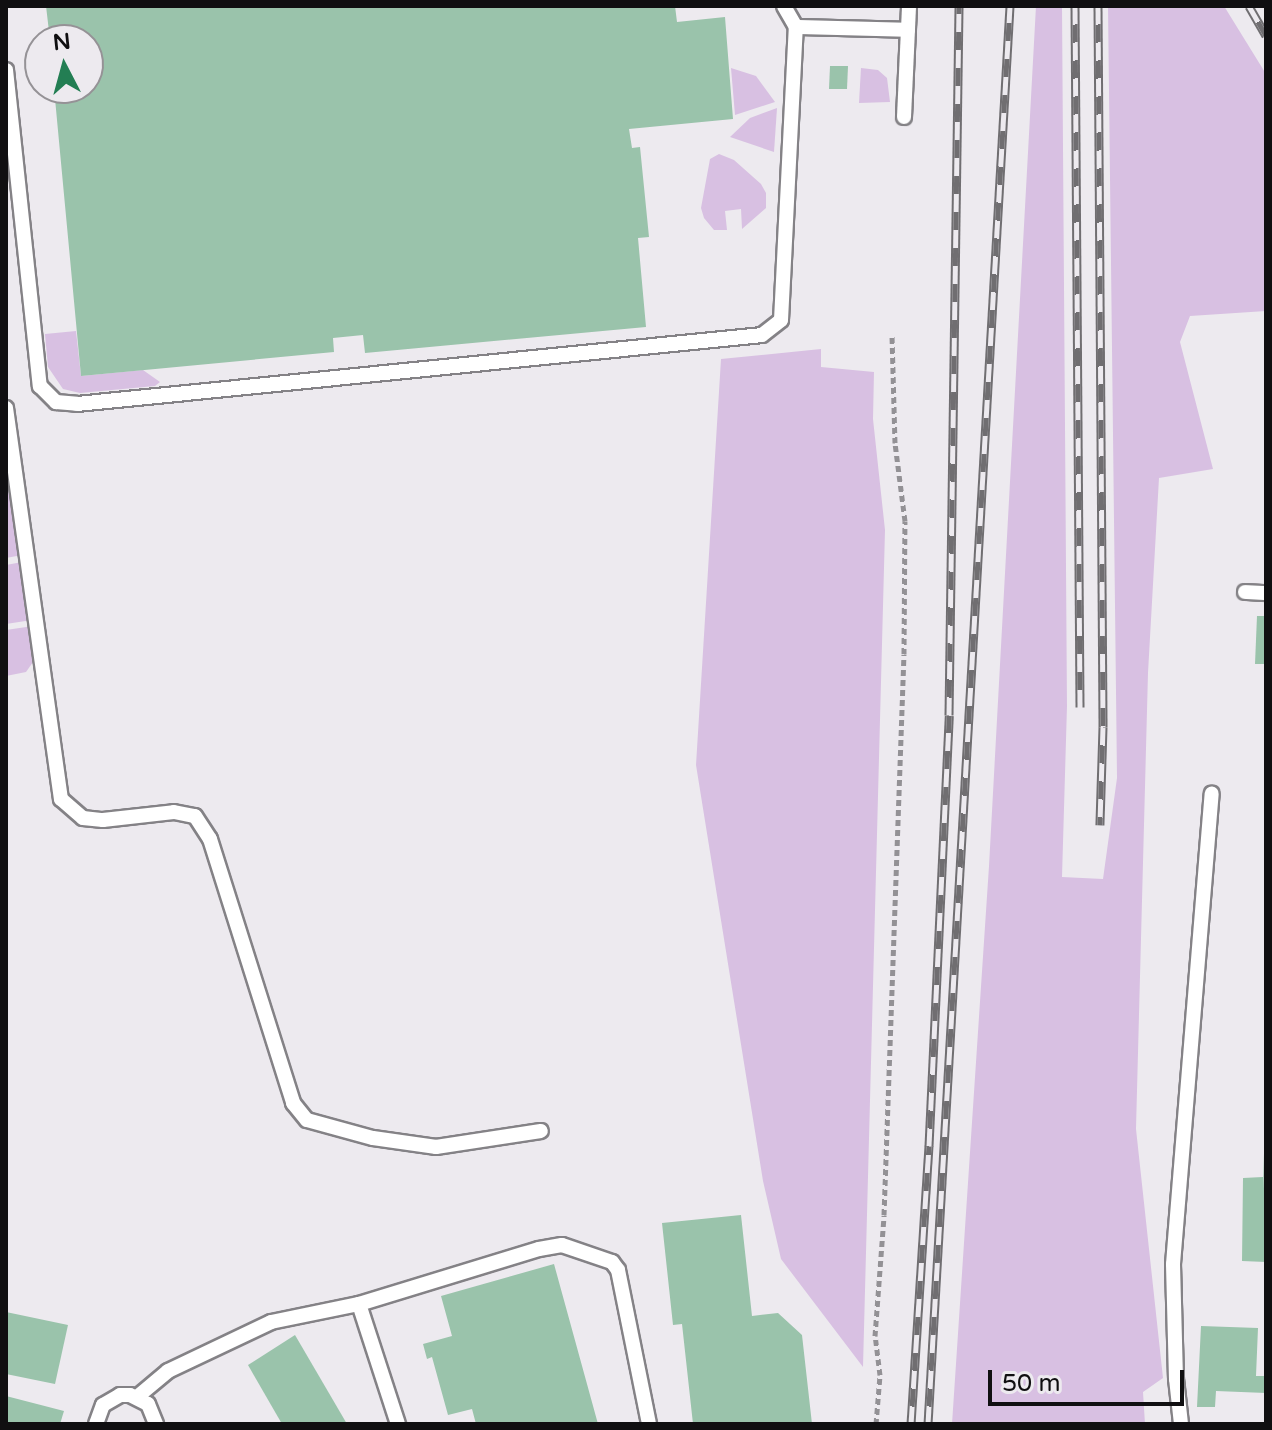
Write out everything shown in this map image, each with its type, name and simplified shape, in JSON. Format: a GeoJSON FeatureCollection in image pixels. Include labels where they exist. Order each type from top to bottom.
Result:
{"type":"FeatureCollection","features":[{"type":"Feature","properties":{"kind":"lane"},"geometry":{"type":"LineString","coordinates":[[6,70],[40,386],[56,402],[77,404],[762,335],[781,320],[796,27],[784,6]]}},
{"type":"Feature","properties":{"kind":"lane"},"geometry":{"type":"LineString","coordinates":[[904,117],[909,6]]}},
{"type":"Feature","properties":{"kind":"lane"},"geometry":{"type":"LineString","coordinates":[[796,27],[908,30]]}},
{"type":"Feature","properties":{"kind":"lane"},"geometry":{"type":"LineString","coordinates":[[6,408],[61,799],[83,818],[103,820],[174,812],[195,816],[210,839],[293,1103],[307,1120],[373,1138],[436,1147],[541,1131]]}},
{"type":"Feature","properties":{"kind":"lane"},"geometry":{"type":"LineString","coordinates":[[1245,592],[1266,593]]}},
{"type":"Feature","properties":{"kind":"lane"},"geometry":{"type":"LineString","coordinates":[[1181,1424],[1173,1264],[1212,794]]}},
{"type":"Feature","properties":{"kind":"lane"},"geometry":{"type":"LineString","coordinates":[[137,1397],[168,1371],[271,1322],[359,1304],[539,1249],[562,1245],[612,1262],[618,1270],[649,1424]]}},
{"type":"Feature","properties":{"kind":"lane"},"geometry":{"type":"LineString","coordinates":[[359,1304],[398,1424]]}},
{"type":"Feature","properties":{"kind":"lane"},"geometry":{"type":"LineString","coordinates":[[96,1424],[98,1413],[111,1398],[120,1395],[137,1397],[148,1404],[156,1424]]}},
{"type":"Feature","properties":{"kind":"path"},"geometry":{"type":"LineString","coordinates":[[876,1424],[880,1375],[875,1336],[884,1215],[904,654],[905,521],[895,443],[892,335]]}},
{"type":"Feature","properties":{"kind":"shaded area"},"geometry":{"type":"Polygon","coordinates":[[[1036,6],[1062,6],[1067,706],[1062,877],[1103,879],[1117,778],[1108,6],[1224,6],[1266,74],[1266,311],[1190,316],[1180,342],[1213,469],[1159,478],[1148,673],[1136,1129],[1163,1378],[1143,1392],[1145,1424],[952,1424],[989,866],[1036,6]]]}},
{"type":"Feature","properties":{"kind":"shaded area"},"geometry":{"type":"Polygon","coordinates":[[[731,68],[756,76],[775,102],[735,115],[731,68]]]}},
{"type":"Feature","properties":{"kind":"shaded area"},"geometry":{"type":"Polygon","coordinates":[[[861,68],[878,70],[887,78],[890,102],[859,103],[861,68]]]}},
{"type":"Feature","properties":{"kind":"shaded area"},"geometry":{"type":"Polygon","coordinates":[[[777,108],[774,152],[730,137],[750,118],[777,108]]]}},
{"type":"Feature","properties":{"kind":"shaded area"},"geometry":{"type":"Polygon","coordinates":[[[719,154],[734,160],[761,184],[766,193],[766,208],[742,229],[741,209],[725,211],[727,230],[714,230],[704,218],[701,208],[710,159],[719,154]]]}},
{"type":"Feature","properties":{"kind":"shaded area"},"geometry":{"type":"Polygon","coordinates":[[[76,331],[81,376],[143,370],[160,382],[155,386],[80,393],[63,389],[48,367],[45,334],[76,331]]]}},
{"type":"Feature","properties":{"kind":"shaded area"},"geometry":{"type":"Polygon","coordinates":[[[821,349],[821,367],[874,372],[873,419],[885,530],[863,1367],[781,1259],[763,1181],[696,765],[721,359],[821,349]]]}},
{"type":"Feature","properties":{"kind":"shaded area"},"geometry":{"type":"Polygon","coordinates":[[[6,481],[22,555],[6,558],[6,481]]]}},
{"type":"Feature","properties":{"kind":"shaded area"},"geometry":{"type":"Polygon","coordinates":[[[22,562],[32,620],[6,624],[6,565],[22,562]]]}},
{"type":"Feature","properties":{"kind":"shaded area"},"geometry":{"type":"Polygon","coordinates":[[[33,626],[38,655],[26,672],[6,676],[6,630],[33,626]]]}},
{"type":"Feature","properties":{"kind":"building"},"geometry":{"type":"Polygon","coordinates":[[[46,6],[675,6],[677,22],[725,17],[733,119],[629,129],[632,148],[640,147],[649,237],[638,238],[646,327],[365,353],[363,335],[333,338],[334,352],[81,376],[56,104],[104,104],[104,24],[48,24],[46,6]]]}},
{"type":"Feature","properties":{"kind":"building"},"geometry":{"type":"Polygon","coordinates":[[[830,66],[848,66],[847,89],[829,89],[830,66]]]}},
{"type":"Feature","properties":{"kind":"building"},"geometry":{"type":"Polygon","coordinates":[[[1257,616],[1266,616],[1266,664],[1255,664],[1257,616]]]}},
{"type":"Feature","properties":{"kind":"building"},"geometry":{"type":"Polygon","coordinates":[[[1263,1153],[1266,1262],[1242,1261],[1243,1178],[1263,1177],[1263,1153]]]}},
{"type":"Feature","properties":{"kind":"building"},"geometry":{"type":"Polygon","coordinates":[[[741,1215],[752,1316],[778,1313],[802,1335],[812,1424],[693,1424],[682,1324],[673,1325],[662,1223],[741,1215]]]}},
{"type":"Feature","properties":{"kind":"building"},"geometry":{"type":"Polygon","coordinates":[[[554,1264],[598,1424],[476,1424],[472,1409],[448,1415],[432,1357],[427,1359],[423,1344],[452,1336],[441,1296],[554,1264]]]}},
{"type":"Feature","properties":{"kind":"building"},"geometry":{"type":"Polygon","coordinates":[[[6,1312],[68,1325],[55,1384],[6,1374],[6,1312]]]}},
{"type":"Feature","properties":{"kind":"building"},"geometry":{"type":"Polygon","coordinates":[[[1201,1326],[1258,1328],[1256,1376],[1266,1376],[1266,1393],[1216,1391],[1215,1407],[1197,1407],[1201,1326]]]}},
{"type":"Feature","properties":{"kind":"building"},"geometry":{"type":"Polygon","coordinates":[[[295,1335],[347,1424],[282,1424],[248,1365],[295,1335]]]}},
{"type":"Feature","properties":{"kind":"building"},"geometry":{"type":"Polygon","coordinates":[[[6,1396],[64,1411],[60,1424],[6,1424],[6,1396]]]}},
{"type":"Feature","properties":{"kind":"railway"},"geometry":{"type":"LineString","coordinates":[[911,1424],[929,1146],[949,715],[959,6]]}},
{"type":"Feature","properties":{"kind":"railway"},"geometry":{"type":"LineString","coordinates":[[928,1424],[1010,6]]}},
{"type":"Feature","properties":{"kind":"railway"},"geometry":{"type":"LineString","coordinates":[[1075,6],[1080,707]]}},
{"type":"Feature","properties":{"kind":"railway"},"geometry":{"type":"LineString","coordinates":[[1098,6],[1103,727],[1100,825]]}},
{"type":"Feature","properties":{"kind":"railway"},"geometry":{"type":"LineString","coordinates":[[1249,6],[1266,35]]}}]}
